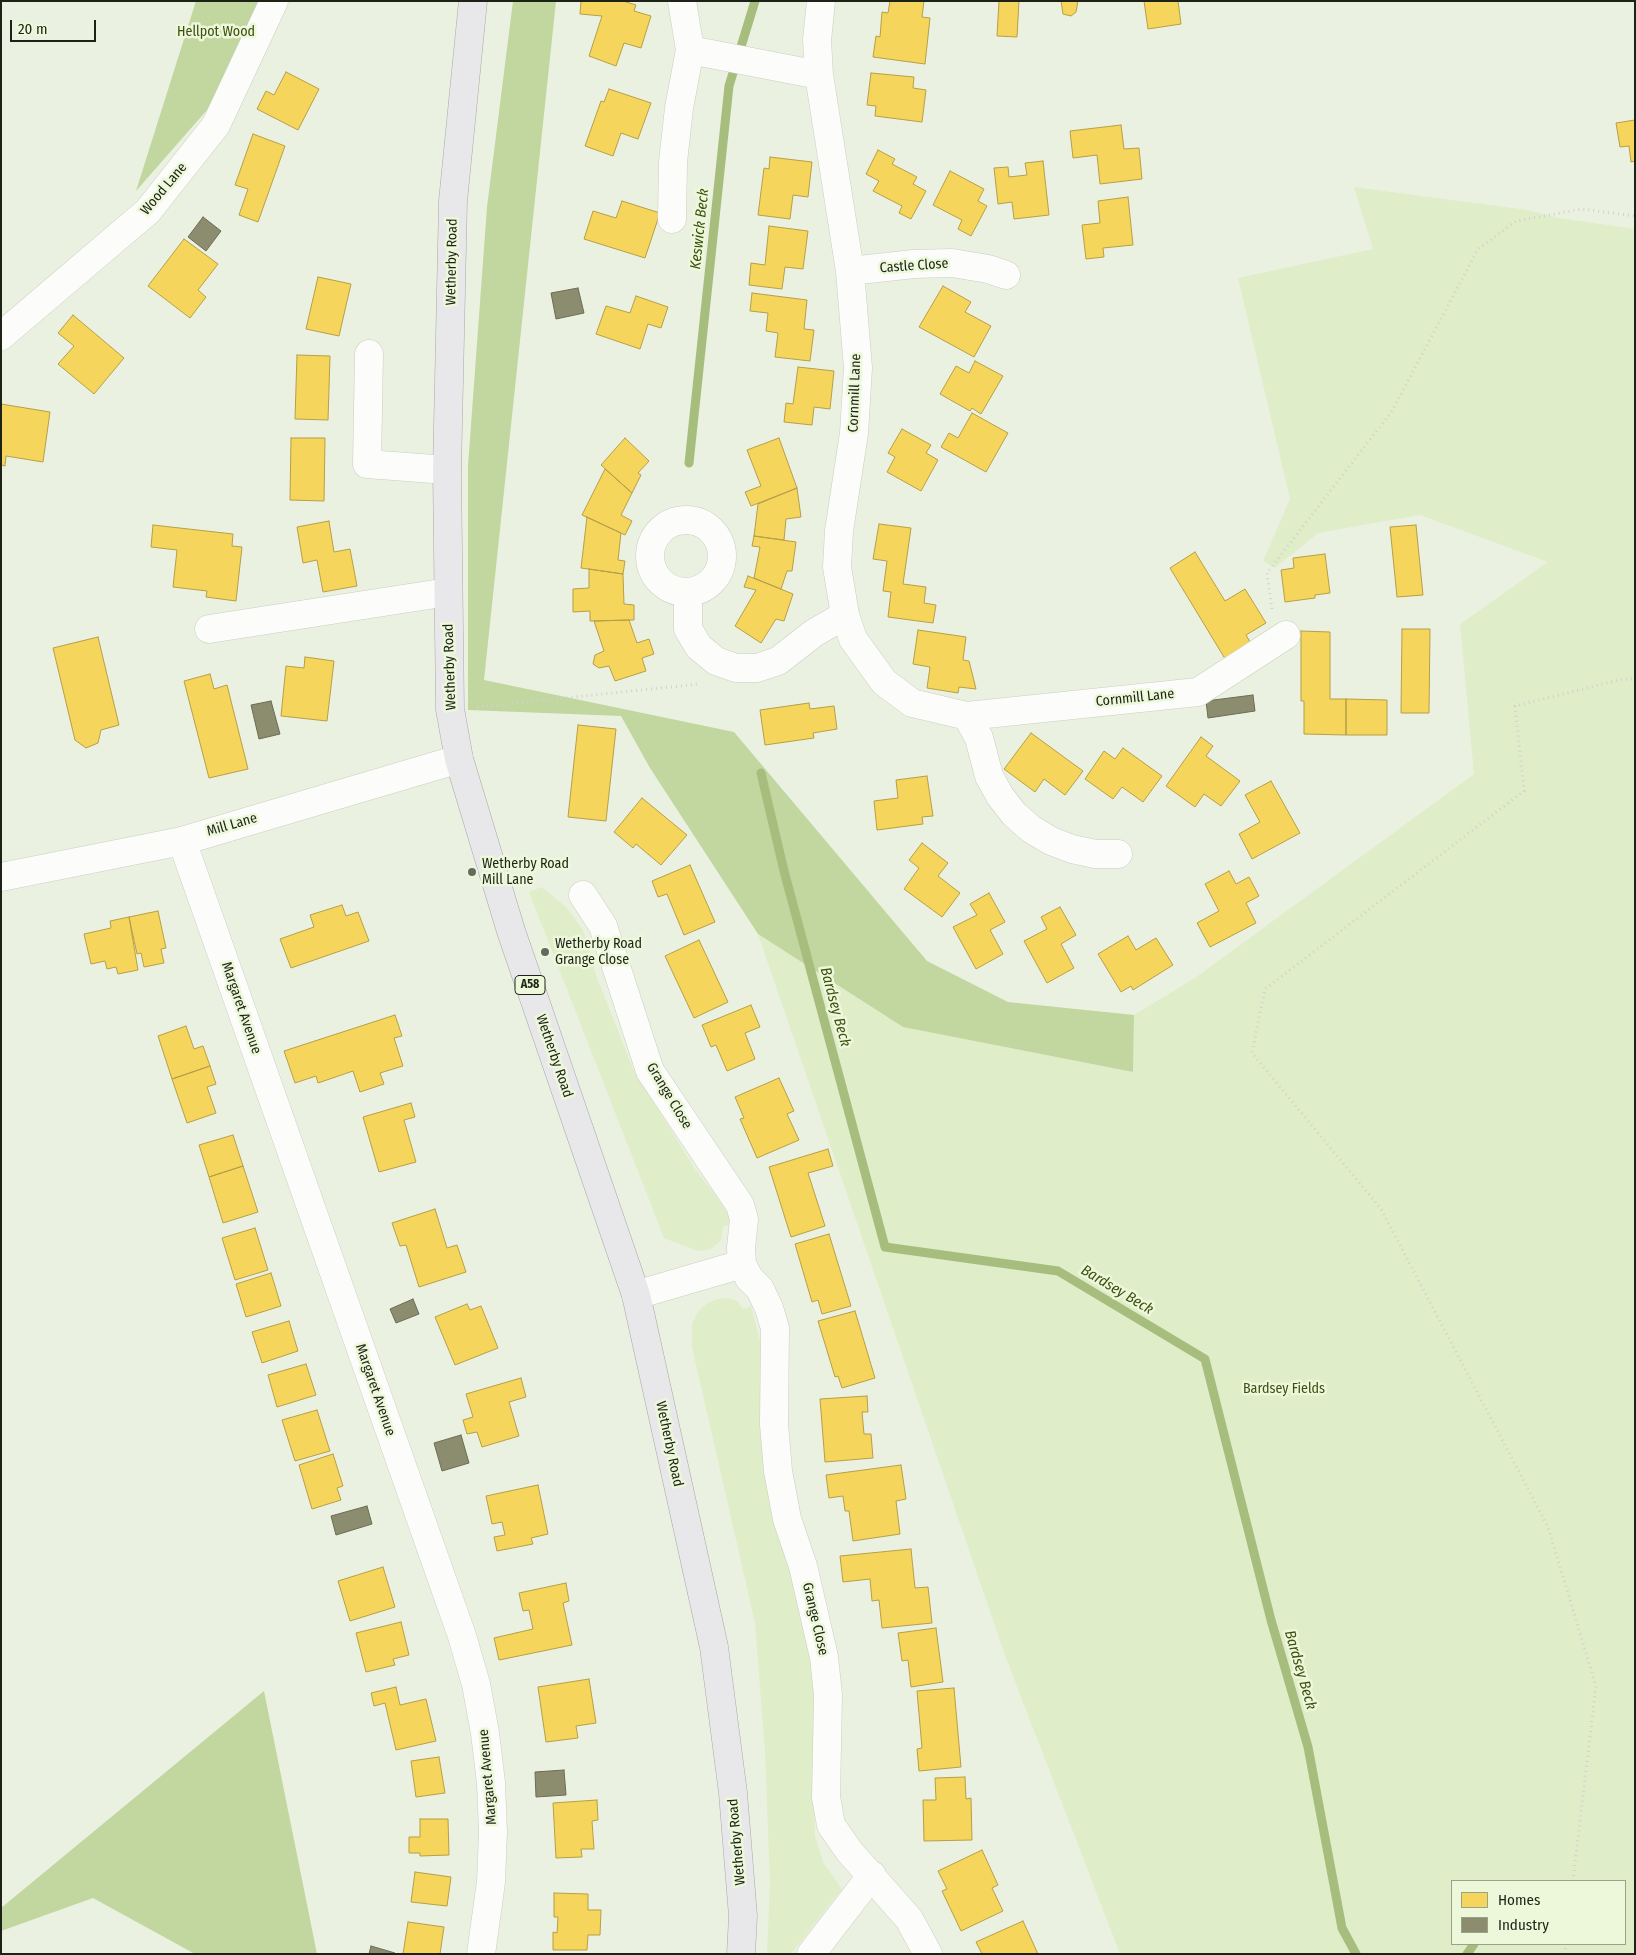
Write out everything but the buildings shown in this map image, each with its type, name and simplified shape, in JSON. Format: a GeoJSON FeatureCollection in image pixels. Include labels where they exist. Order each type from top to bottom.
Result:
{"type":"FeatureCollection","features":[{"type":"Feature","properties":{"kind":"main road","name":"Wetherby Road"},"geometry":{"type":"LineString","coordinates":[[473,1],[454,201],[447,470],[450,709],[459,759],[511,931],[636,1295],[714,1647],[733,1802],[743,1916],[741,1954]]}},
{"type":"Feature","properties":{"kind":"street","name":"Wood Lane"},"geometry":{"type":"LineString","coordinates":[[1,336],[148,211],[216,125],[274,1]]}},
{"type":"Feature","properties":{"kind":"street"},"geometry":{"type":"LineString","coordinates":[[672,219],[674,154],[679,108],[690,50],[682,1]]}},
{"type":"Feature","properties":{"kind":"street","name":"Cornmill Lane"},"geometry":{"type":"LineString","coordinates":[[821,1],[817,40],[819,75],[850,271],[858,368],[854,433],[838,540],[837,567],[845,615],[853,639],[884,682],[912,703],[967,716],[1198,692],[1282,638]]}},
{"type":"Feature","properties":{"kind":"street"},"geometry":{"type":"LineString","coordinates":[[690,50],[819,75]]}},
{"type":"Feature","properties":{"kind":"street","name":"Castle Close"},"geometry":{"type":"LineString","coordinates":[[850,271],[914,264],[952,263],[988,269],[1006,275]]}},
{"type":"Feature","properties":{"kind":"street"},"geometry":{"type":"LineString","coordinates":[[369,354],[367,464],[447,470]]}},
{"type":"Feature","properties":{"kind":"street"},"geometry":{"type":"LineString","coordinates":[[209,629],[448,592]]}},
{"type":"Feature","properties":{"kind":"street"},"geometry":{"type":"LineString","coordinates":[[688,593],[688,629],[699,647],[716,661],[736,668],[757,668],[778,661],[814,634],[845,615]]}},
{"type":"Feature","properties":{"kind":"street"},"geometry":{"type":"LineString","coordinates":[[967,716],[979,738],[989,776],[1000,796],[1014,814],[1044,837],[1072,850],[1095,854],[1118,854]]}},
{"type":"Feature","properties":{"kind":"street","name":"Mill Lane"},"geometry":{"type":"LineString","coordinates":[[1,877],[182,841],[459,759]]}},
{"type":"Feature","properties":{"kind":"street","name":"Margaret Avenue"},"geometry":{"type":"LineString","coordinates":[[182,841],[455,1618],[476,1684],[488,1758],[493,1832],[491,1882],[481,1954]]}},
{"type":"Feature","properties":{"kind":"street","name":"Grange Close"},"geometry":{"type":"LineString","coordinates":[[583,895],[603,926],[650,1071],[740,1205],[744,1218],[740,1248],[742,1264],[749,1278],[760,1289],[769,1308],[775,1328],[774,1424],[778,1471],[787,1519],[807,1584],[824,1657],[828,1695],[826,1797],[831,1825],[849,1851],[909,1919],[928,1954]]}},
{"type":"Feature","properties":{"kind":"street"},"geometry":{"type":"LineString","coordinates":[[636,1295],[742,1264]]}},
{"type":"Feature","properties":{"kind":"street"},"geometry":{"type":"LineString","coordinates":[[811,1954],[872,1875]]}},
{"type":"Feature","properties":{"kind":"path"},"geometry":{"type":"LineString","coordinates":[[1282,638],[1267,573],[1392,411],[1478,249],[1516,221],[1582,209],[1635,216]]}},
{"type":"Feature","properties":{"kind":"path"},"geometry":{"type":"LineString","coordinates":[[450,709],[698,685],[716,661]]}},
{"type":"Feature","properties":{"kind":"path"},"geometry":{"type":"LineString","coordinates":[[1573,1880],[1596,1686],[1548,1527],[1381,1209],[1252,1053],[1265,989],[1524,791],[1515,706],[1623,679],[1635,680]]}},
{"type":"Feature","properties":{"kind":"green space","name":"Hellpot Wood"},"geometry":{"type":"Polygon","coordinates":[[[196,1],[265,1],[207,110],[136,191],[196,1]]]}},
{"type":"Feature","properties":{"kind":"green space"},"geometry":{"type":"Polygon","coordinates":[[[513,1],[556,1],[484,680],[734,732],[927,961],[1008,1002],[1134,1015],[1133,1072],[903,1027],[758,934],[650,768],[621,716],[468,710],[468,466],[487,207],[513,1]]]}},
{"type":"Feature","properties":{"kind":"green space","name":"Bardsey Fields"},"geometry":{"type":"Polygon","coordinates":[[[1354,187],[1527,210],[1559,218],[1635,229],[1635,1954],[1120,1954],[1006,1658],[758,934],[903,1027],[1133,1072],[1134,1015],[1195,978],[1474,774],[1460,624],[1548,562],[1420,515],[1318,533],[1275,568],[1263,561],[1290,499],[1238,278],[1373,249],[1354,187]]]}},
{"type":"Feature","properties":{"kind":"green space"},"geometry":{"type":"Polygon","coordinates":[[[542,887],[567,908],[583,930],[596,975],[633,1069],[695,1169],[723,1205],[732,1223],[723,1227],[721,1240],[711,1249],[698,1251],[664,1238],[529,892],[542,887]]]}},
{"type":"Feature","properties":{"kind":"green space"},"geometry":{"type":"Polygon","coordinates":[[[728,1298],[737,1301],[743,1309],[751,1306],[762,1348],[761,1433],[763,1454],[777,1528],[807,1627],[816,1673],[813,1768],[815,1836],[823,1862],[842,1889],[791,1954],[767,1953],[770,1884],[765,1751],[755,1623],[692,1347],[692,1323],[698,1312],[706,1304],[717,1299],[728,1298]]]}},
{"type":"Feature","properties":{"kind":"green space"},"geometry":{"type":"Polygon","coordinates":[[[264,1691],[317,1954],[195,1954],[93,1898],[1,1931],[1,1908],[264,1691]]]}},
{"type":"Feature","properties":{"kind":"waterway","name":"Keswick Beck"},"geometry":{"type":"LineString","coordinates":[[689,463],[729,86],[755,1]]}},
{"type":"Feature","properties":{"kind":"waterway","name":"Bardsey Beck"},"geometry":{"type":"LineString","coordinates":[[761,773],[784,871],[885,1247],[1058,1271],[1205,1359],[1271,1620],[1308,1747],[1342,1928],[1356,1954]]}},
{"type":"Feature","properties":{"kind":"waterway"},"geometry":{"type":"LineString","coordinates":[[1467,1954],[1473,1945]]}},
{"type":"Feature","properties":{"kind":"place","name":"Wetherby Road Mill Lane"},"geometry":{"type":"Point","coordinates":[472,872]}},
{"type":"Feature","properties":{"kind":"place","name":"Wetherby Road Grange Close"},"geometry":{"type":"Point","coordinates":[545,952]}}]}
